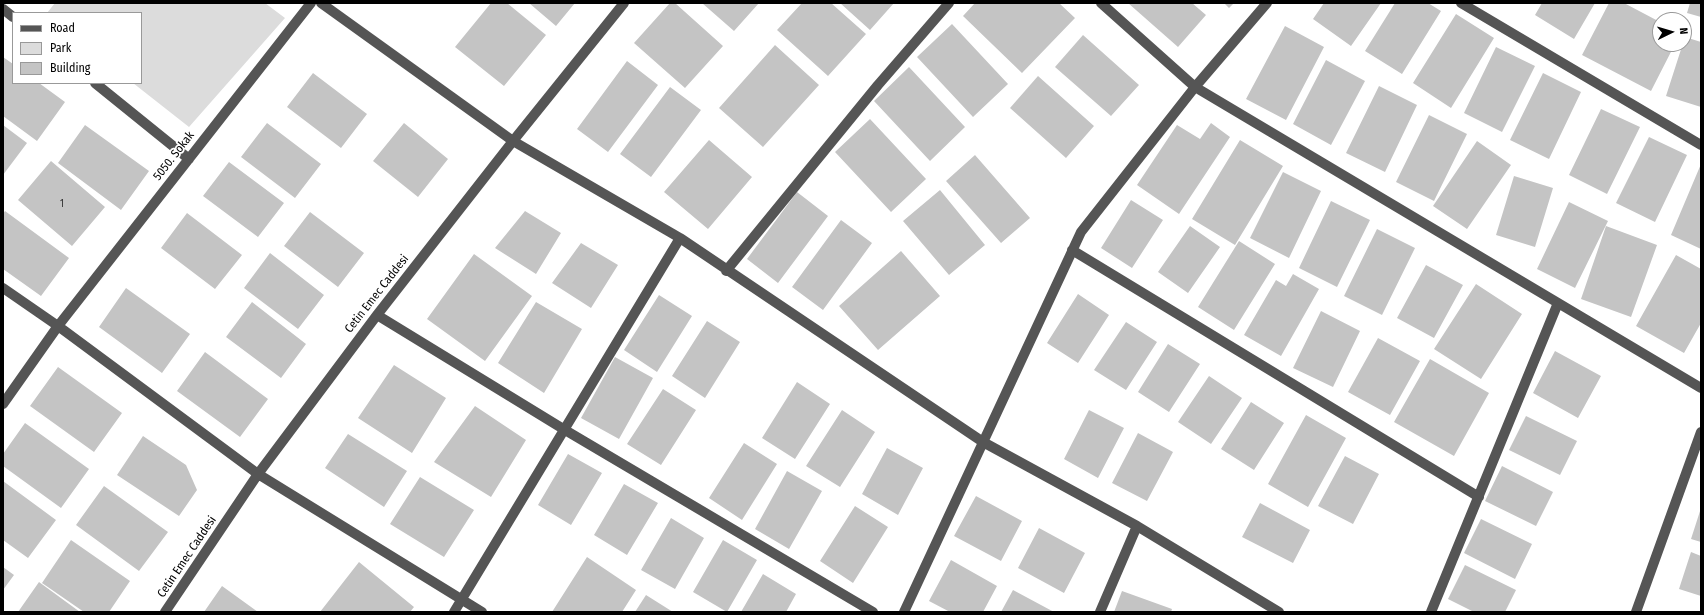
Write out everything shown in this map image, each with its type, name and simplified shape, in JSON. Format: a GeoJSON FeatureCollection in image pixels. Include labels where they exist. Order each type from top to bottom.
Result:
{"type":"FeatureCollection","features":[{"type":"Feature","properties":{"kind":"street","name":"5050. Sokak"},"geometry":{"type":"LineString","coordinates":[[3,404],[58,326],[311,3]]}},
{"type":"Feature","properties":{"kind":"street"},"geometry":{"type":"LineString","coordinates":[[321,3],[513,141],[680,238],[726,271],[983,442],[1137,526],[1279,612]]}},
{"type":"Feature","properties":{"kind":"street","name":"Cetin Emec Caddesi"},"geometry":{"type":"LineString","coordinates":[[166,612],[258,474],[377,316],[513,141],[624,3]]}},
{"type":"Feature","properties":{"kind":"street"},"geometry":{"type":"LineString","coordinates":[[726,271],[878,85],[949,3]]}},
{"type":"Feature","properties":{"kind":"street"},"geometry":{"type":"LineString","coordinates":[[1101,3],[1195,87],[1701,388]]}},
{"type":"Feature","properties":{"kind":"street"},"geometry":{"type":"LineString","coordinates":[[904,612],[1081,232],[1195,87],[1267,3]]}},
{"type":"Feature","properties":{"kind":"street"},"geometry":{"type":"LineString","coordinates":[[1461,3],[1701,145]]}},
{"type":"Feature","properties":{"kind":"street"},"geometry":{"type":"LineString","coordinates":[[3,9],[12,16]]}},
{"type":"Feature","properties":{"kind":"street"},"geometry":{"type":"LineString","coordinates":[[96,84],[189,159]]}},
{"type":"Feature","properties":{"kind":"street"},"geometry":{"type":"LineString","coordinates":[[454,612],[680,238]]}},
{"type":"Feature","properties":{"kind":"street"},"geometry":{"type":"LineString","coordinates":[[1072,250],[1479,497]]}},
{"type":"Feature","properties":{"kind":"street"},"geometry":{"type":"LineString","coordinates":[[3,288],[58,326],[258,474],[482,612]]}},
{"type":"Feature","properties":{"kind":"street"},"geometry":{"type":"LineString","coordinates":[[1431,612],[1558,303]]}},
{"type":"Feature","properties":{"kind":"street"},"geometry":{"type":"LineString","coordinates":[[377,316],[565,430],[873,612]]}},
{"type":"Feature","properties":{"kind":"street"},"geometry":{"type":"LineString","coordinates":[[1637,612],[1701,432]]}},
{"type":"Feature","properties":{"kind":"street"},"geometry":{"type":"LineString","coordinates":[[1100,612],[1137,526]]}},
{"type":"Feature","properties":{"kind":"green space"},"geometry":{"type":"Polygon","coordinates":[[[55,3],[265,3],[285,18],[189,127],[134,84],[142,84],[142,12],[48,12],[55,3]]]}},
{"type":"Feature","properties":{"kind":"building"},"geometry":{"type":"Polygon","coordinates":[[[491,3],[507,3],[546,35],[504,86],[455,47],[491,3]]]}},
{"type":"Feature","properties":{"kind":"building"},"geometry":{"type":"Polygon","coordinates":[[[529,3],[575,3],[556,26],[529,3]]]}},
{"type":"Feature","properties":{"kind":"building"},"geometry":{"type":"Polygon","coordinates":[[[670,3],[675,3],[723,46],[685,88],[634,43],[670,3]]]}},
{"type":"Feature","properties":{"kind":"building"},"geometry":{"type":"Polygon","coordinates":[[[702,3],[759,3],[734,31],[702,3]]]}},
{"type":"Feature","properties":{"kind":"building"},"geometry":{"type":"Polygon","coordinates":[[[802,3],[831,3],[866,34],[828,76],[777,30],[802,3]]]}},
{"type":"Feature","properties":{"kind":"building"},"geometry":{"type":"Polygon","coordinates":[[[840,3],[894,3],[870,30],[840,3]]]}},
{"type":"Feature","properties":{"kind":"building"},"geometry":{"type":"Polygon","coordinates":[[[975,3],[1059,3],[1075,18],[1022,73],[963,16],[975,3]]]}},
{"type":"Feature","properties":{"kind":"building"},"geometry":{"type":"Polygon","coordinates":[[[1128,3],[1192,3],[1206,15],[1178,47],[1128,3]]]}},
{"type":"Feature","properties":{"kind":"building"},"geometry":{"type":"Polygon","coordinates":[[[1224,3],[1234,3],[1229,8],[1224,3]]]}},
{"type":"Feature","properties":{"kind":"building"},"geometry":{"type":"Polygon","coordinates":[[[1324,3],[1381,3],[1351,46],[1313,19],[1324,3]]]}},
{"type":"Feature","properties":{"kind":"building"},"geometry":{"type":"Polygon","coordinates":[[[1395,3],[1428,3],[1441,11],[1402,74],[1365,51],[1395,3]]]}},
{"type":"Feature","properties":{"kind":"building"},"geometry":{"type":"Polygon","coordinates":[[[1542,3],[1595,3],[1574,39],[1535,15],[1542,3]]]}},
{"type":"Feature","properties":{"kind":"building"},"geometry":{"type":"Polygon","coordinates":[[[1609,3],[1624,3],[1652,18],[1652,52],[1671,52],[1651,91],[1582,55],[1609,3]]]}},
{"type":"Feature","properties":{"kind":"building"},"geometry":{"type":"Polygon","coordinates":[[[1690,3],[1701,3],[1701,17],[1692,14],[1692,12],[1687,12],[1690,3]]]}},
{"type":"Feature","properties":{"kind":"building"},"geometry":{"type":"Polygon","coordinates":[[[1456,14],[1494,38],[1451,108],[1413,83],[1456,14]]]}},
{"type":"Feature","properties":{"kind":"building"},"geometry":{"type":"Polygon","coordinates":[[[952,24],[1008,84],[973,117],[917,57],[952,24]]]}},
{"type":"Feature","properties":{"kind":"building"},"geometry":{"type":"Polygon","coordinates":[[[1285,26],[1324,47],[1286,120],[1246,99],[1285,26]]]}},
{"type":"Feature","properties":{"kind":"building"},"geometry":{"type":"Polygon","coordinates":[[[1083,35],[1139,85],[1111,116],[1055,67],[1083,35]]]}},
{"type":"Feature","properties":{"kind":"building"},"geometry":{"type":"Polygon","coordinates":[[[1692,39],[1701,42],[1701,107],[1666,96],[1680,52],[1692,52],[1692,39]]]}},
{"type":"Feature","properties":{"kind":"building"},"geometry":{"type":"Polygon","coordinates":[[[775,45],[819,85],[763,147],[719,108],[775,45]]]}},
{"type":"Feature","properties":{"kind":"building"},"geometry":{"type":"Polygon","coordinates":[[[1496,47],[1535,66],[1502,132],[1464,113],[1496,47]]]}},
{"type":"Feature","properties":{"kind":"building"},"geometry":{"type":"Polygon","coordinates":[[[3,57],[12,63],[12,84],[40,84],[65,102],[37,141],[3,116],[3,57]]]}},
{"type":"Feature","properties":{"kind":"building"},"geometry":{"type":"Polygon","coordinates":[[[1326,60],[1365,81],[1331,145],[1293,124],[1326,60]]]}},
{"type":"Feature","properties":{"kind":"building"},"geometry":{"type":"Polygon","coordinates":[[[627,61],[658,85],[608,152],[577,129],[627,61]]]}},
{"type":"Feature","properties":{"kind":"building"},"geometry":{"type":"Polygon","coordinates":[[[909,67],[965,127],[930,161],[874,101],[909,67]]]}},
{"type":"Feature","properties":{"kind":"building"},"geometry":{"type":"Polygon","coordinates":[[[313,73],[367,114],[341,148],[287,107],[313,73]]]}},
{"type":"Feature","properties":{"kind":"building"},"geometry":{"type":"Polygon","coordinates":[[[1543,73],[1581,92],[1549,159],[1510,140],[1543,73]]]}},
{"type":"Feature","properties":{"kind":"building"},"geometry":{"type":"Polygon","coordinates":[[[1038,76],[1094,126],[1066,158],[1010,108],[1038,76]]]}},
{"type":"Feature","properties":{"kind":"building"},"geometry":{"type":"Polygon","coordinates":[[[1379,86],[1417,105],[1385,172],[1346,153],[1379,86]]]}},
{"type":"Feature","properties":{"kind":"building"},"geometry":{"type":"Polygon","coordinates":[[[670,87],[701,110],[651,177],[620,154],[670,87]]]}},
{"type":"Feature","properties":{"kind":"building"},"geometry":{"type":"Polygon","coordinates":[[[1601,109],[1640,127],[1607,194],[1569,175],[1601,109]]]}},
{"type":"Feature","properties":{"kind":"building"},"geometry":{"type":"Polygon","coordinates":[[[1429,115],[1467,134],[1434,201],[1396,182],[1429,115]]]}},
{"type":"Feature","properties":{"kind":"building"},"geometry":{"type":"Polygon","coordinates":[[[870,119],[926,179],[891,212],[835,152],[870,119]]]}},
{"type":"Feature","properties":{"kind":"building"},"geometry":{"type":"Polygon","coordinates":[[[267,123],[321,164],[295,198],[241,157],[267,123]]]}},
{"type":"Feature","properties":{"kind":"building"},"geometry":{"type":"Polygon","coordinates":[[[404,123],[448,159],[418,197],[373,161],[404,123]]]}},
{"type":"Feature","properties":{"kind":"building"},"geometry":{"type":"Polygon","coordinates":[[[1211,123],[1230,137],[1179,214],[1137,185],[1177,125],[1200,139],[1211,123]]]}},
{"type":"Feature","properties":{"kind":"building"},"geometry":{"type":"Polygon","coordinates":[[[3,125],[27,143],[3,175],[3,125]]]}},
{"type":"Feature","properties":{"kind":"building"},"geometry":{"type":"Polygon","coordinates":[[[85,125],[149,171],[121,210],[58,163],[85,125]]]}},
{"type":"Feature","properties":{"kind":"building"},"geometry":{"type":"Polygon","coordinates":[[[1649,137],[1687,155],[1655,222],[1616,203],[1649,137]]]}},
{"type":"Feature","properties":{"kind":"building"},"geometry":{"type":"Polygon","coordinates":[[[709,140],[752,177],[708,229],[664,192],[709,140]]]}},
{"type":"Feature","properties":{"kind":"building"},"geometry":{"type":"Polygon","coordinates":[[[1240,140],[1283,166],[1235,245],[1192,219],[1240,140]]]}},
{"type":"Feature","properties":{"kind":"building"},"geometry":{"type":"Polygon","coordinates":[[[1477,141],[1511,165],[1467,229],[1433,206],[1477,141]]]}},
{"type":"Feature","properties":{"kind":"building"},"geometry":{"type":"Polygon","coordinates":[[[975,155],[1030,218],[1001,243],[946,181],[975,155]]]}},
{"type":"Feature","properties":{"kind":"building"},"geometry":{"type":"Polygon","coordinates":[[[51,161],[105,207],[72,246],[18,200],[51,161]]]}},
{"type":"Feature","properties":{"kind":"building"},"geometry":{"type":"Polygon","coordinates":[[[229,162],[284,203],[258,237],[203,196],[229,162]]]}},
{"type":"Feature","properties":{"kind":"building"},"geometry":{"type":"Polygon","coordinates":[[[1701,164],[1701,249],[1671,235],[1701,164]]]}},
{"type":"Feature","properties":{"kind":"building"},"geometry":{"type":"Polygon","coordinates":[[[1283,172],[1321,191],[1289,258],[1250,238],[1283,172]]]}},
{"type":"Feature","properties":{"kind":"building"},"geometry":{"type":"Polygon","coordinates":[[[1514,176],[1553,188],[1535,247],[1496,235],[1514,176]]]}},
{"type":"Feature","properties":{"kind":"building"},"geometry":{"type":"Polygon","coordinates":[[[940,190],[985,245],[949,275],[903,221],[940,190]]]}},
{"type":"Feature","properties":{"kind":"building"},"geometry":{"type":"Polygon","coordinates":[[[797,192],[828,216],[778,283],[747,259],[797,192]]]}},
{"type":"Feature","properties":{"kind":"building"},"geometry":{"type":"Polygon","coordinates":[[[1131,200],[1163,220],[1132,268],[1101,248],[1131,200]]]}},
{"type":"Feature","properties":{"kind":"building"},"geometry":{"type":"Polygon","coordinates":[[[1331,201],[1370,220],[1337,287],[1299,268],[1331,201]]]}},
{"type":"Feature","properties":{"kind":"building"},"geometry":{"type":"Polygon","coordinates":[[[1569,202],[1608,221],[1575,288],[1537,269],[1569,202]]]}},
{"type":"Feature","properties":{"kind":"building"},"geometry":{"type":"Polygon","coordinates":[[[5,211],[69,258],[41,296],[3,269],[3,214],[5,211]]]}},
{"type":"Feature","properties":{"kind":"building"},"geometry":{"type":"Polygon","coordinates":[[[525,211],[561,233],[536,274],[495,248],[525,211]]]}},
{"type":"Feature","properties":{"kind":"building"},"geometry":{"type":"Polygon","coordinates":[[[310,212],[364,253],[338,287],[284,246],[310,212]]]}},
{"type":"Feature","properties":{"kind":"building"},"geometry":{"type":"Polygon","coordinates":[[[187,213],[242,255],[215,289],[161,248],[187,213]]]}},
{"type":"Feature","properties":{"kind":"building"},"geometry":{"type":"Polygon","coordinates":[[[841,220],[872,243],[823,310],[792,287],[841,220]]]}},
{"type":"Feature","properties":{"kind":"building"},"geometry":{"type":"Polygon","coordinates":[[[1190,226],[1220,247],[1188,293],[1158,272],[1190,226]]]}},
{"type":"Feature","properties":{"kind":"building"},"geometry":{"type":"Polygon","coordinates":[[[1606,226],[1657,245],[1631,317],[1581,299],[1606,226]]]}},
{"type":"Feature","properties":{"kind":"building"},"geometry":{"type":"Polygon","coordinates":[[[1377,229],[1415,248],[1382,315],[1344,296],[1377,229]]]}},
{"type":"Feature","properties":{"kind":"building"},"geometry":{"type":"Polygon","coordinates":[[[1239,241],[1275,264],[1234,330],[1198,307],[1239,241]]]}},
{"type":"Feature","properties":{"kind":"building"},"geometry":{"type":"Polygon","coordinates":[[[581,243],[618,265],[591,308],[552,283],[581,243]]]}},
{"type":"Feature","properties":{"kind":"building"},"geometry":{"type":"Polygon","coordinates":[[[901,251],[940,296],[878,350],[839,306],[901,251]]]}},
{"type":"Feature","properties":{"kind":"building"},"geometry":{"type":"Polygon","coordinates":[[[270,253],[324,295],[298,329],[244,288],[270,253]]]}},
{"type":"Feature","properties":{"kind":"building"},"geometry":{"type":"Polygon","coordinates":[[[474,254],[532,296],[485,361],[427,319],[474,254]]]}},
{"type":"Feature","properties":{"kind":"building"},"geometry":{"type":"Polygon","coordinates":[[[1676,255],[1701,269],[1701,323],[1684,353],[1636,326],[1676,255]]]}},
{"type":"Feature","properties":{"kind":"building"},"geometry":{"type":"Polygon","coordinates":[[[1426,265],[1463,285],[1434,338],[1397,318],[1426,265]]]}},
{"type":"Feature","properties":{"kind":"building"},"geometry":{"type":"Polygon","coordinates":[[[1293,274],[1319,289],[1281,356],[1244,335],[1276,280],[1286,286],[1293,274]]]}},
{"type":"Feature","properties":{"kind":"building"},"geometry":{"type":"Polygon","coordinates":[[[1476,284],[1522,314],[1481,379],[1434,349],[1476,284]]]}},
{"type":"Feature","properties":{"kind":"building"},"geometry":{"type":"Polygon","coordinates":[[[126,288],[190,334],[162,373],[99,327],[126,288]]]}},
{"type":"Feature","properties":{"kind":"building"},"geometry":{"type":"Polygon","coordinates":[[[1078,294],[1109,315],[1078,363],[1047,343],[1078,294]]]}},
{"type":"Feature","properties":{"kind":"building"},"geometry":{"type":"Polygon","coordinates":[[[659,295],[692,316],[657,372],[624,350],[659,295]]]}},
{"type":"Feature","properties":{"kind":"building"},"geometry":{"type":"Polygon","coordinates":[[[252,302],[306,344],[281,378],[226,337],[252,302]]]}},
{"type":"Feature","properties":{"kind":"building"},"geometry":{"type":"Polygon","coordinates":[[[536,302],[582,329],[544,393],[498,363],[536,302]]]}},
{"type":"Feature","properties":{"kind":"building"},"geometry":{"type":"Polygon","coordinates":[[[1321,311],[1360,331],[1333,387],[1293,368],[1321,311]]]}},
{"type":"Feature","properties":{"kind":"building"},"geometry":{"type":"Polygon","coordinates":[[[707,321],[740,342],[705,398],[672,376],[707,321]]]}},
{"type":"Feature","properties":{"kind":"building"},"geometry":{"type":"Polygon","coordinates":[[[1126,322],[1157,342],[1126,390],[1094,370],[1126,322]]]}},
{"type":"Feature","properties":{"kind":"building"},"geometry":{"type":"Polygon","coordinates":[[[1378,338],[1420,361],[1390,415],[1348,392],[1378,338]]]}},
{"type":"Feature","properties":{"kind":"building"},"geometry":{"type":"Polygon","coordinates":[[[1168,344],[1200,364],[1169,412],[1138,392],[1168,344]]]}},
{"type":"Feature","properties":{"kind":"building"},"geometry":{"type":"Polygon","coordinates":[[[1555,351],[1601,376],[1578,418],[1533,393],[1555,351]]]}},
{"type":"Feature","properties":{"kind":"building"},"geometry":{"type":"Polygon","coordinates":[[[205,352],[268,399],[240,437],[177,391],[205,352]]]}},
{"type":"Feature","properties":{"kind":"building"},"geometry":{"type":"Polygon","coordinates":[[[615,357],[653,378],[619,439],[581,418],[615,357]]]}},
{"type":"Feature","properties":{"kind":"building"},"geometry":{"type":"Polygon","coordinates":[[[1430,359],[1489,393],[1454,456],[1394,422],[1430,359]]]}},
{"type":"Feature","properties":{"kind":"building"},"geometry":{"type":"Polygon","coordinates":[[[394,365],[446,398],[412,453],[358,418],[394,365]]]}},
{"type":"Feature","properties":{"kind":"building"},"geometry":{"type":"Polygon","coordinates":[[[58,367],[122,413],[94,452],[30,406],[58,367]]]}},
{"type":"Feature","properties":{"kind":"building"},"geometry":{"type":"Polygon","coordinates":[[[1209,376],[1242,398],[1211,444],[1178,422],[1209,376]]]}},
{"type":"Feature","properties":{"kind":"building"},"geometry":{"type":"Polygon","coordinates":[[[797,382],[830,404],[795,459],[762,438],[797,382]]]}},
{"type":"Feature","properties":{"kind":"building"},"geometry":{"type":"Polygon","coordinates":[[[663,389],[696,410],[661,465],[627,444],[663,389]]]}},
{"type":"Feature","properties":{"kind":"building"},"geometry":{"type":"Polygon","coordinates":[[[1251,402],[1284,423],[1254,470],[1221,449],[1251,402]]]}},
{"type":"Feature","properties":{"kind":"building"},"geometry":{"type":"Polygon","coordinates":[[[475,406],[526,440],[491,497],[434,462],[475,406]]]}},
{"type":"Feature","properties":{"kind":"building"},"geometry":{"type":"Polygon","coordinates":[[[842,410],[875,432],[840,487],[806,466],[842,410]]]}},
{"type":"Feature","properties":{"kind":"building"},"geometry":{"type":"Polygon","coordinates":[[[1089,410],[1124,428],[1098,478],[1064,459],[1089,410]]]}},
{"type":"Feature","properties":{"kind":"building"},"geometry":{"type":"Polygon","coordinates":[[[1306,415],[1346,438],[1308,507],[1268,484],[1306,415]]]}},
{"type":"Feature","properties":{"kind":"building"},"geometry":{"type":"Polygon","coordinates":[[[1526,416],[1577,441],[1560,475],[1509,450],[1526,416]]]}},
{"type":"Feature","properties":{"kind":"building"},"geometry":{"type":"Polygon","coordinates":[[[25,423],[89,469],[61,508],[3,466],[3,454],[25,423]]]}},
{"type":"Feature","properties":{"kind":"building"},"geometry":{"type":"Polygon","coordinates":[[[1138,433],[1173,452],[1147,501],[1112,483],[1138,433]]]}},
{"type":"Feature","properties":{"kind":"building"},"geometry":{"type":"Polygon","coordinates":[[[348,434],[407,471],[384,507],[325,468],[348,434]]]}},
{"type":"Feature","properties":{"kind":"building"},"geometry":{"type":"Polygon","coordinates":[[[143,436],[186,465],[197,490],[179,516],[117,475],[143,436]]]}},
{"type":"Feature","properties":{"kind":"building"},"geometry":{"type":"Polygon","coordinates":[[[744,443],[777,464],[742,520],[709,498],[744,443]]]}},
{"type":"Feature","properties":{"kind":"building"},"geometry":{"type":"Polygon","coordinates":[[[887,448],[923,468],[898,515],[862,494],[887,448]]]}},
{"type":"Feature","properties":{"kind":"building"},"geometry":{"type":"Polygon","coordinates":[[[568,454],[602,473],[571,525],[538,505],[568,454]]]}},
{"type":"Feature","properties":{"kind":"building"},"geometry":{"type":"Polygon","coordinates":[[[1345,456],[1379,474],[1353,524],[1318,506],[1345,456]]]}},
{"type":"Feature","properties":{"kind":"building"},"geometry":{"type":"Polygon","coordinates":[[[1502,466],[1553,492],[1536,526],[1485,501],[1502,466]]]}},
{"type":"Feature","properties":{"kind":"building"},"geometry":{"type":"Polygon","coordinates":[[[787,471],[822,491],[789,549],[755,529],[787,471]]]}},
{"type":"Feature","properties":{"kind":"building"},"geometry":{"type":"Polygon","coordinates":[[[420,477],[474,510],[444,557],[390,524],[420,477]]]}},
{"type":"Feature","properties":{"kind":"building"},"geometry":{"type":"Polygon","coordinates":[[[3,481],[56,520],[28,558],[3,540],[3,481]]]}},
{"type":"Feature","properties":{"kind":"building"},"geometry":{"type":"Polygon","coordinates":[[[624,484],[658,503],[627,555],[594,535],[624,484]]]}},
{"type":"Feature","properties":{"kind":"building"},"geometry":{"type":"Polygon","coordinates":[[[104,486],[168,532],[139,571],[76,525],[104,486]]]}},
{"type":"Feature","properties":{"kind":"building"},"geometry":{"type":"Polygon","coordinates":[[[976,496],[1022,521],[1001,561],[954,536],[976,496]]]}},
{"type":"Feature","properties":{"kind":"building"},"geometry":{"type":"Polygon","coordinates":[[[1260,503],[1310,530],[1293,563],[1242,537],[1260,503]]]}},
{"type":"Feature","properties":{"kind":"building"},"geometry":{"type":"Polygon","coordinates":[[[855,506],[888,527],[853,583],[820,561],[855,506]]]}},
{"type":"Feature","properties":{"kind":"building"},"geometry":{"type":"Polygon","coordinates":[[[1701,508],[1701,542],[1691,539],[1701,508]]]}},
{"type":"Feature","properties":{"kind":"building"},"geometry":{"type":"Polygon","coordinates":[[[671,518],[704,538],[675,589],[641,570],[671,518]]]}},
{"type":"Feature","properties":{"kind":"building"},"geometry":{"type":"Polygon","coordinates":[[[1481,519],[1532,544],[1515,579],[1464,553],[1481,519]]]}},
{"type":"Feature","properties":{"kind":"building"},"geometry":{"type":"Polygon","coordinates":[[[1039,528],[1085,553],[1064,593],[1018,568],[1039,528]]]}},
{"type":"Feature","properties":{"kind":"building"},"geometry":{"type":"Polygon","coordinates":[[[71,540],[130,581],[109,612],[84,612],[42,583],[71,540]]]}},
{"type":"Feature","properties":{"kind":"building"},"geometry":{"type":"Polygon","coordinates":[[[723,540],[757,560],[727,612],[693,592],[723,540]]]}},
{"type":"Feature","properties":{"kind":"building"},"geometry":{"type":"Polygon","coordinates":[[[1691,552],[1701,556],[1701,596],[1679,589],[1691,552]]]}},
{"type":"Feature","properties":{"kind":"building"},"geometry":{"type":"Polygon","coordinates":[[[587,557],[636,590],[622,612],[552,612],[587,557]]]}},
{"type":"Feature","properties":{"kind":"building"},"geometry":{"type":"Polygon","coordinates":[[[951,560],[997,586],[983,612],[950,612],[929,601],[951,560]]]}},
{"type":"Feature","properties":{"kind":"building"},"geometry":{"type":"Polygon","coordinates":[[[359,562],[414,607],[410,612],[320,612],[359,562]]]}},
{"type":"Feature","properties":{"kind":"building"},"geometry":{"type":"Polygon","coordinates":[[[1465,565],[1516,590],[1505,612],[1474,612],[1448,599],[1465,565]]]}},
{"type":"Feature","properties":{"kind":"building"},"geometry":{"type":"Polygon","coordinates":[[[3,567],[14,575],[3,590],[3,567]]]}},
{"type":"Feature","properties":{"kind":"building"},"geometry":{"type":"Polygon","coordinates":[[[763,574],[796,594],[786,612],[741,612],[763,574]]]}},
{"type":"Feature","properties":{"kind":"building"},"geometry":{"type":"Polygon","coordinates":[[[39,582],[80,612],[18,612],[39,582]]]}},
{"type":"Feature","properties":{"kind":"building"},"geometry":{"type":"Polygon","coordinates":[[[222,586],[258,612],[204,612],[222,586]]]}},
{"type":"Feature","properties":{"kind":"building"},"geometry":{"type":"Polygon","coordinates":[[[1013,590],[1054,612],[1001,612],[1013,590]]]}},
{"type":"Feature","properties":{"kind":"building"},"geometry":{"type":"Polygon","coordinates":[[[1122,591],[1172,609],[1171,612],[1114,612],[1122,591]]]}},
{"type":"Feature","properties":{"kind":"building"},"geometry":{"type":"Polygon","coordinates":[[[646,595],[673,612],[635,612],[646,595]]]}}]}
